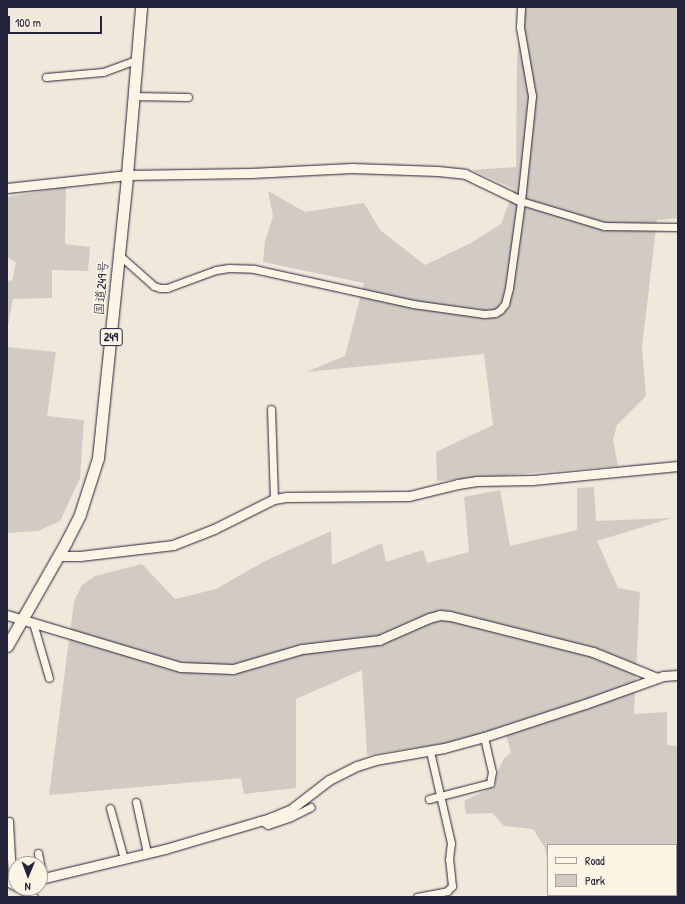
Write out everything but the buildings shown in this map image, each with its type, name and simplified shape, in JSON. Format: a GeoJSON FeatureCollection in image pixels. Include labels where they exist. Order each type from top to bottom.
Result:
{"type":"FeatureCollection","features":[{"type":"Feature","properties":{"kind":"highway","name":"国道249号"},"geometry":{"type":"LineString","coordinates":[[7,646],[27,621],[80,514],[98,458],[127,175],[136,60],[142,7]]}},
{"type":"Feature","properties":{"kind":"street"},"geometry":{"type":"LineString","coordinates":[[118,254],[154,286],[160,288],[167,288],[216,270],[229,268],[254,269],[413,304],[490,314],[502,308],[507,299],[521,201],[532,96],[520,27],[521,7]]}},
{"type":"Feature","properties":{"kind":"street"},"geometry":{"type":"LineString","coordinates":[[46,77],[103,72],[136,60]]}},
{"type":"Feature","properties":{"kind":"street"},"geometry":{"type":"LineString","coordinates":[[133,96],[188,97]]}},
{"type":"Feature","properties":{"kind":"street"},"geometry":{"type":"LineString","coordinates":[[7,188],[127,175],[352,168],[438,171],[465,174],[521,201],[604,226],[678,227]]}},
{"type":"Feature","properties":{"kind":"street"},"geometry":{"type":"LineString","coordinates":[[271,409],[274,499]]}},
{"type":"Feature","properties":{"kind":"street"},"geometry":{"type":"LineString","coordinates":[[58,556],[80,556],[173,545],[214,529],[274,499],[286,497],[409,496],[477,481],[532,480],[678,466]]}},
{"type":"Feature","properties":{"kind":"street"},"geometry":{"type":"LineString","coordinates":[[7,615],[180,667],[233,669],[302,649],[379,640],[429,618],[440,615],[450,616],[593,652],[657,678]]}},
{"type":"Feature","properties":{"kind":"street"},"geometry":{"type":"LineString","coordinates":[[27,621],[49,678]]}},
{"type":"Feature","properties":{"kind":"street"},"geometry":{"type":"LineString","coordinates":[[48,876],[147,853],[290,810],[329,780],[357,766],[375,760],[430,751],[484,738],[592,702],[657,678],[678,675]]}},
{"type":"Feature","properties":{"kind":"street"},"geometry":{"type":"LineString","coordinates":[[429,799],[490,783],[492,772],[484,738]]}},
{"type":"Feature","properties":{"kind":"street"},"geometry":{"type":"LineString","coordinates":[[417,897],[447,891],[452,886],[449,859],[451,843],[430,751]]}},
{"type":"Feature","properties":{"kind":"street"},"geometry":{"type":"LineString","coordinates":[[136,802],[147,853]]}},
{"type":"Feature","properties":{"kind":"street"},"geometry":{"type":"LineString","coordinates":[[110,808],[124,859]]}},
{"type":"Feature","properties":{"kind":"street"},"geometry":{"type":"LineString","coordinates":[[260,820],[268,826],[311,808]]}},
{"type":"Feature","properties":{"kind":"street"},"geometry":{"type":"LineString","coordinates":[[9,822],[11,856]]}},
{"type":"Feature","properties":{"kind":"green space"},"geometry":{"type":"Polygon","coordinates":[[[523,7],[678,7],[678,218],[657,220],[642,347],[646,396],[617,425],[613,440],[618,466],[437,481],[436,452],[493,425],[484,354],[306,372],[345,356],[364,283],[263,262],[265,241],[273,216],[268,191],[305,212],[364,203],[380,230],[425,265],[471,243],[501,224],[514,189],[472,170],[516,167],[517,57],[523,7]]]}},
{"type":"Feature","properties":{"kind":"green space"},"geometry":{"type":"Polygon","coordinates":[[[66,187],[65,244],[90,247],[88,271],[52,270],[52,298],[13,299],[7,331],[7,280],[12,281],[16,262],[7,257],[7,197],[66,187]]]}},
{"type":"Feature","properties":{"kind":"green space"},"geometry":{"type":"Polygon","coordinates":[[[7,347],[56,352],[47,416],[84,420],[80,478],[60,521],[38,531],[7,533],[7,347]]]}},
{"type":"Feature","properties":{"kind":"green space"},"geometry":{"type":"Polygon","coordinates":[[[594,487],[596,521],[672,518],[597,541],[618,588],[640,592],[634,714],[667,712],[667,745],[678,746],[678,897],[556,897],[677,896],[677,844],[547,844],[547,861],[545,848],[533,829],[504,826],[492,813],[466,814],[464,801],[495,786],[498,771],[504,758],[511,753],[504,727],[455,742],[367,755],[362,670],[296,699],[296,788],[244,794],[241,778],[49,795],[74,601],[82,585],[95,576],[142,564],[175,599],[216,589],[263,562],[331,531],[332,565],[382,543],[386,562],[423,550],[427,563],[469,552],[464,497],[500,490],[510,546],[577,530],[577,488],[594,487]]]}}]}
